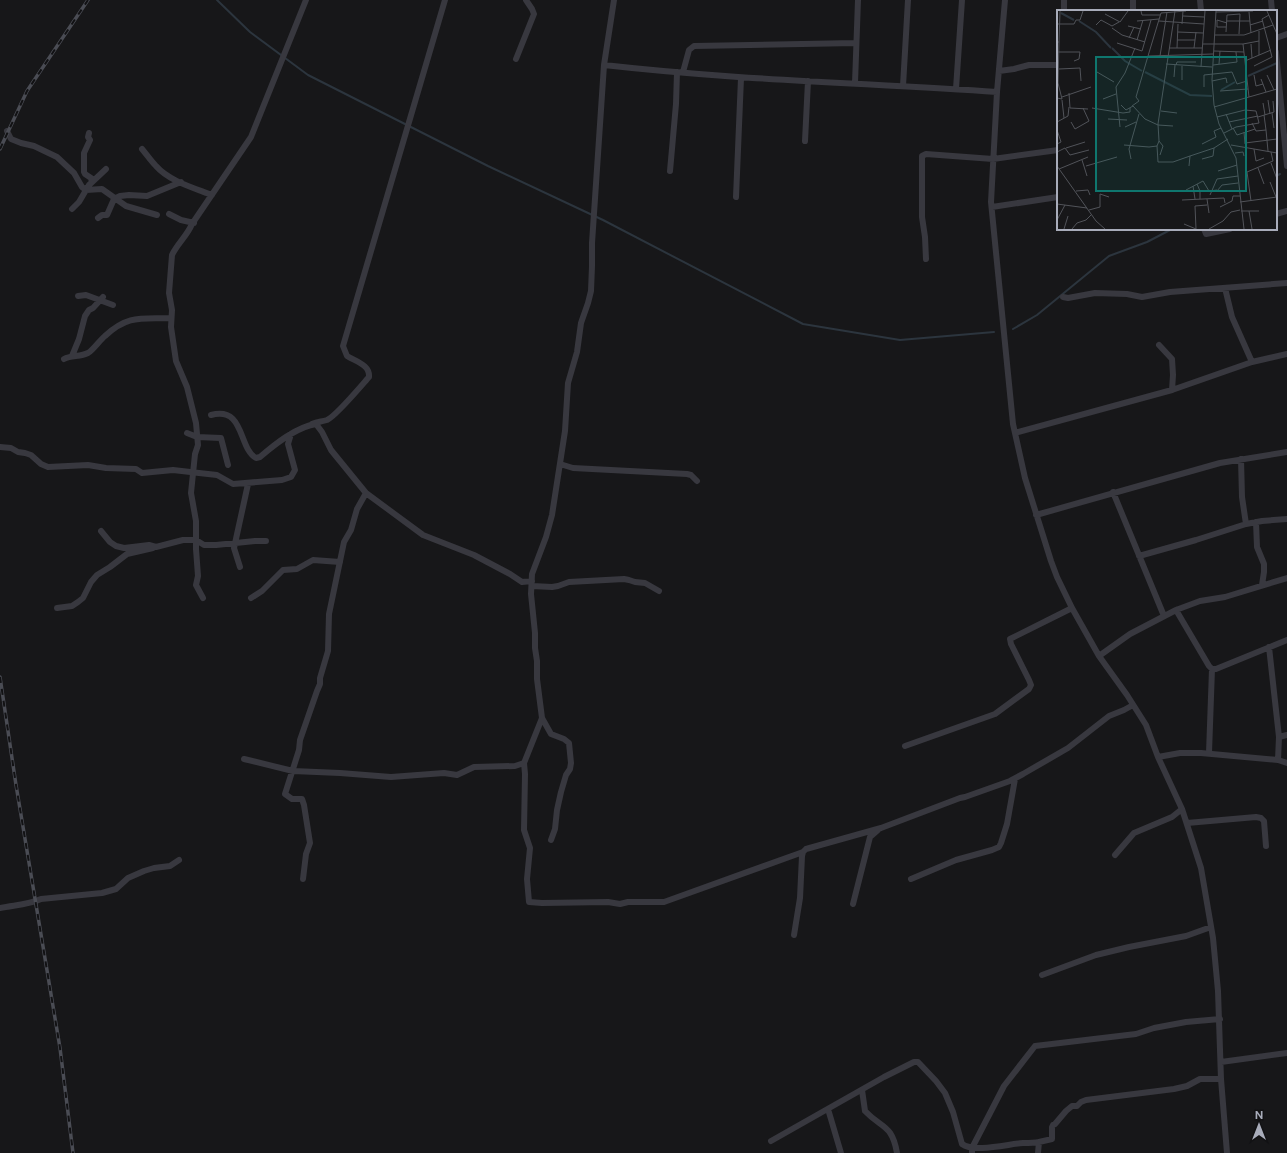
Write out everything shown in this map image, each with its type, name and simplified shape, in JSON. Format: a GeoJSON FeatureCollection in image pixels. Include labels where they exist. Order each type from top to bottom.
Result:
{"type":"FeatureCollection","features":[{"type":"Feature","properties":{"kind":"street"},"geometry":{"type":"LineString","coordinates":[[203,598],[196,585],[198,576],[196,521],[191,493],[195,454],[198,445],[196,423],[189,396],[176,361],[171,327],[172,310],[169,293],[172,255],[189,232],[251,137],[306,0]]}},
{"type":"Feature","properties":{"kind":"street"},"geometry":{"type":"LineString","coordinates":[[211,415],[224,414],[236,422],[242,432],[248,449],[256,458],[260,457],[291,434],[317,421],[327,420],[333,416],[369,377],[369,372],[366,367],[347,356],[343,346],[445,0]]}},
{"type":"Feature","properties":{"kind":"street"},"geometry":{"type":"LineString","coordinates":[[516,60],[534,14],[526,0]]}},
{"type":"Feature","properties":{"kind":"street"},"geometry":{"type":"LineString","coordinates":[[551,840],[555,829],[561,792],[566,775],[571,766],[570,746],[564,739],[551,734],[542,718],[537,679],[532,574],[551,521],[565,431],[568,383],[576,352],[581,323],[591,291],[594,212],[604,65],[614,0]]}},
{"type":"Feature","properties":{"kind":"street"},"geometry":{"type":"LineString","coordinates":[[855,83],[858,0]]}},
{"type":"Feature","properties":{"kind":"street"},"geometry":{"type":"LineString","coordinates":[[903,86],[908,0]]}},
{"type":"Feature","properties":{"kind":"street"},"geometry":{"type":"LineString","coordinates":[[956,89],[962,0]]}},
{"type":"Feature","properties":{"kind":"street"},"geometry":{"type":"LineString","coordinates":[[1005,0],[997,92],[992,207],[1011,410],[1015,433],[1025,478],[1053,567],[1072,608],[1099,656],[1146,725],[1158,757],[1182,809],[1201,868],[1216,968],[1220,1019],[1221,1079],[1227,1153]]}},
{"type":"Feature","properties":{"kind":"street"},"geometry":{"type":"LineString","coordinates":[[1200,0],[1201,10]]}},
{"type":"Feature","properties":{"kind":"street"},"geometry":{"type":"LineString","coordinates":[[1271,0],[1272,10]]}},
{"type":"Feature","properties":{"kind":"street"},"geometry":{"type":"LineString","coordinates":[[1277,38],[1287,34]]}},
{"type":"Feature","properties":{"kind":"street"},"geometry":{"type":"LineString","coordinates":[[670,171],[680,72],[689,50],[694,46],[856,43]]}},
{"type":"Feature","properties":{"kind":"street"},"geometry":{"type":"LineString","coordinates":[[1277,62],[1287,166]]}},
{"type":"Feature","properties":{"kind":"street"},"geometry":{"type":"LineString","coordinates":[[999,71],[1029,65],[1057,64]]}},
{"type":"Feature","properties":{"kind":"street"},"geometry":{"type":"LineString","coordinates":[[604,65],[741,78],[855,83],[997,92]]}},
{"type":"Feature","properties":{"kind":"street"},"geometry":{"type":"LineString","coordinates":[[736,198],[741,78]]}},
{"type":"Feature","properties":{"kind":"street"},"geometry":{"type":"LineString","coordinates":[[804,141],[808,81]]}},
{"type":"Feature","properties":{"kind":"street"},"geometry":{"type":"LineString","coordinates":[[7,131],[11,139],[34,146],[57,157],[74,173],[86,190],[102,190],[126,206],[157,215]]}},
{"type":"Feature","properties":{"kind":"street"},"geometry":{"type":"LineString","coordinates":[[89,133],[88,137],[90,140],[84,153],[84,172],[91,178],[92,182]]}},
{"type":"Feature","properties":{"kind":"street"},"geometry":{"type":"LineString","coordinates":[[142,149],[156,167],[165,174],[212,195]]}},
{"type":"Feature","properties":{"kind":"street"},"geometry":{"type":"LineString","coordinates":[[926,259],[922,217],[922,156],[926,154],[993,158],[1057,150]]}},
{"type":"Feature","properties":{"kind":"street"},"geometry":{"type":"LineString","coordinates":[[72,209],[79,202],[92,182],[106,169]]}},
{"type":"Feature","properties":{"kind":"street"},"geometry":{"type":"LineString","coordinates":[[98,218],[102,215],[106,215],[114,198],[129,195],[147,196],[181,182]]}},
{"type":"Feature","properties":{"kind":"street"},"geometry":{"type":"LineString","coordinates":[[992,207],[1057,196]]}},
{"type":"Feature","properties":{"kind":"street"},"geometry":{"type":"LineString","coordinates":[[1277,214],[1287,211]]}},
{"type":"Feature","properties":{"kind":"street"},"geometry":{"type":"LineString","coordinates":[[169,214],[181,220],[194,223]]}},
{"type":"Feature","properties":{"kind":"street"},"geometry":{"type":"LineString","coordinates":[[1204,230],[1206,234],[1225,230]]}},
{"type":"Feature","properties":{"kind":"street"},"geometry":{"type":"LineString","coordinates":[[1063,297],[1068,298],[1095,293],[1127,294],[1142,297],[1170,292],[1287,283]]}},
{"type":"Feature","properties":{"kind":"street"},"geometry":{"type":"LineString","coordinates":[[1225,288],[1232,318],[1252,362]]}},
{"type":"Feature","properties":{"kind":"street"},"geometry":{"type":"LineString","coordinates":[[78,296],[86,295],[101,299],[113,305]]}},
{"type":"Feature","properties":{"kind":"street"},"geometry":{"type":"LineString","coordinates":[[72,356],[86,316],[101,299]]}},
{"type":"Feature","properties":{"kind":"street"},"geometry":{"type":"LineString","coordinates":[[64,360],[72,356],[89,353],[113,329],[134,318],[171,318]]}},
{"type":"Feature","properties":{"kind":"street"},"geometry":{"type":"LineString","coordinates":[[1159,345],[1172,359],[1172,390]]}},
{"type":"Feature","properties":{"kind":"street"},"geometry":{"type":"LineString","coordinates":[[1015,433],[1172,390],[1252,362],[1287,354]]}},
{"type":"Feature","properties":{"kind":"street"},"geometry":{"type":"LineString","coordinates":[[312,424],[318,425],[331,450],[366,493],[422,535],[474,555],[522,582],[552,587],[569,582],[624,579],[645,583],[659,591]]}},
{"type":"Feature","properties":{"kind":"street"},"geometry":{"type":"LineString","coordinates":[[187,433],[197,436],[221,438],[228,465]]}},
{"type":"Feature","properties":{"kind":"street"},"geometry":{"type":"LineString","coordinates":[[0,447],[11,448],[18,452],[31,455],[48,467],[88,465],[106,468],[136,468],[142,473],[166,470],[193,472],[217,475],[233,484],[248,484],[282,480],[291,477],[295,470],[288,444],[291,434]]}},
{"type":"Feature","properties":{"kind":"street"},"geometry":{"type":"LineString","coordinates":[[1036,515],[1220,463],[1287,452]]}},
{"type":"Feature","properties":{"kind":"street"},"geometry":{"type":"LineString","coordinates":[[1241,460],[1242,497],[1246,524]]}},
{"type":"Feature","properties":{"kind":"street"},"geometry":{"type":"LineString","coordinates":[[560,464],[573,468],[687,474],[691,475],[697,481]]}},
{"type":"Feature","properties":{"kind":"street"},"geometry":{"type":"LineString","coordinates":[[240,567],[234,548],[236,532],[248,484]]}},
{"type":"Feature","properties":{"kind":"street"},"geometry":{"type":"LineString","coordinates":[[1113,492],[1164,616]]}},
{"type":"Feature","properties":{"kind":"street"},"geometry":{"type":"LineString","coordinates":[[303,879],[306,854],[310,843],[304,806],[302,799],[292,799],[285,794],[299,750],[300,740],[320,684],[320,678],[328,651],[329,614],[344,542],[351,530],[357,509],[366,493]]}},
{"type":"Feature","properties":{"kind":"street"},"geometry":{"type":"LineString","coordinates":[[1139,556],[1246,524],[1287,519]]}},
{"type":"Feature","properties":{"kind":"street"},"geometry":{"type":"LineString","coordinates":[[1256,522],[1257,547],[1264,564],[1262,585]]}},
{"type":"Feature","properties":{"kind":"street"},"geometry":{"type":"LineString","coordinates":[[101,531],[110,542],[116,546],[124,548],[149,545],[156,547]]}},
{"type":"Feature","properties":{"kind":"street"},"geometry":{"type":"LineString","coordinates":[[57,608],[72,606],[78,602],[83,598],[91,582],[97,575],[127,554],[183,540],[196,540],[204,545],[266,541]]}},
{"type":"Feature","properties":{"kind":"street"},"geometry":{"type":"LineString","coordinates":[[251,598],[262,591],[283,570],[297,569],[313,560],[340,562]]}},
{"type":"Feature","properties":{"kind":"street"},"geometry":{"type":"LineString","coordinates":[[1099,656],[1130,634],[1176,610],[1200,601],[1225,596],[1287,578]]}},
{"type":"Feature","properties":{"kind":"street"},"geometry":{"type":"LineString","coordinates":[[905,746],[995,714],[1029,689],[1031,685],[1030,680],[1011,644],[1010,639],[1072,608]]}},
{"type":"Feature","properties":{"kind":"street"},"geometry":{"type":"LineString","coordinates":[[1176,610],[1212,669],[1209,753]]}},
{"type":"Feature","properties":{"kind":"street"},"geometry":{"type":"LineString","coordinates":[[1212,669],[1216,669],[1287,640]]}},
{"type":"Feature","properties":{"kind":"street"},"geometry":{"type":"LineString","coordinates":[[1269,647],[1279,736],[1278,760]]}},
{"type":"Feature","properties":{"kind":"street"},"geometry":{"type":"LineString","coordinates":[[542,718],[524,763],[524,830],[530,848],[527,879],[529,902],[608,902],[620,904],[628,902],[664,902],[806,850],[881,828],[1015,778],[1068,748],[1109,716],[1133,705]]}},
{"type":"Feature","properties":{"kind":"street"},"geometry":{"type":"LineString","coordinates":[[1279,736],[1287,735]]}},
{"type":"Feature","properties":{"kind":"street"},"geometry":{"type":"LineString","coordinates":[[1158,757],[1180,753],[1209,753],[1287,762]]}},
{"type":"Feature","properties":{"kind":"street"},"geometry":{"type":"LineString","coordinates":[[244,760],[293,771],[340,773],[391,778],[444,773],[457,775],[474,767],[515,766],[524,763]]}},
{"type":"Feature","properties":{"kind":"street"},"geometry":{"type":"LineString","coordinates":[[911,879],[956,860],[992,850],[999,846],[1007,824],[1015,778]]}},
{"type":"Feature","properties":{"kind":"street"},"geometry":{"type":"LineString","coordinates":[[1115,855],[1134,833],[1172,817],[1182,809]]}},
{"type":"Feature","properties":{"kind":"street"},"geometry":{"type":"LineString","coordinates":[[1187,823],[1256,817],[1261,818],[1264,821],[1266,846]]}},
{"type":"Feature","properties":{"kind":"street"},"geometry":{"type":"LineString","coordinates":[[853,904],[870,837],[881,828]]}},
{"type":"Feature","properties":{"kind":"street"},"geometry":{"type":"LineString","coordinates":[[794,935],[800,898],[803,852]]}},
{"type":"Feature","properties":{"kind":"street"},"geometry":{"type":"LineString","coordinates":[[0,908],[24,905],[41,899],[102,893],[116,889],[128,878],[144,871],[170,866],[179,860]]}},
{"type":"Feature","properties":{"kind":"street"},"geometry":{"type":"LineString","coordinates":[[1042,975],[1096,955],[1186,936],[1211,928]]}},
{"type":"Feature","properties":{"kind":"street"},"geometry":{"type":"LineString","coordinates":[[972,1150],[1004,1086],[1035,1046],[1136,1034],[1154,1028],[1186,1022],[1220,1019]]}},
{"type":"Feature","properties":{"kind":"street"},"geometry":{"type":"LineString","coordinates":[[1221,1062],[1287,1053]]}},
{"type":"Feature","properties":{"kind":"street"},"geometry":{"type":"LineString","coordinates":[[771,1141],[884,1077],[914,1062],[918,1062],[945,1093],[953,1112],[962,1144],[972,1150],[1051,1140],[1053,1125],[1072,1106],[1077,1106],[1086,1100],[1174,1089],[1187,1086],[1200,1079],[1221,1079]]}},
{"type":"Feature","properties":{"kind":"street"},"geometry":{"type":"LineString","coordinates":[[862,1090],[865,1111],[890,1132],[894,1140],[896,1153]]}},
{"type":"Feature","properties":{"kind":"street"},"geometry":{"type":"LineString","coordinates":[[828,1109],[841,1153]]}},
{"type":"Feature","properties":{"kind":"street"},"geometry":{"type":"LineString","coordinates":[[1038,1153],[1039,1142]]}},
{"type":"Feature","properties":{"kind":"waterway"},"geometry":{"type":"LineString","coordinates":[[217,0],[250,32],[308,75],[488,166],[603,220],[803,324],[900,340],[994,332]]}},
{"type":"Feature","properties":{"kind":"waterway"},"geometry":{"type":"LineString","coordinates":[[1013,329],[1037,315],[1109,256],[1147,242],[1170,230]]}},
{"type":"Feature","properties":{"kind":"railway"},"geometry":{"type":"LineString","coordinates":[[0,149],[27,91],[88,0]]}},
{"type":"Feature","properties":{"kind":"railway"},"geometry":{"type":"LineString","coordinates":[[0,677],[16,785],[60,1048],[73,1153]]}}]}
